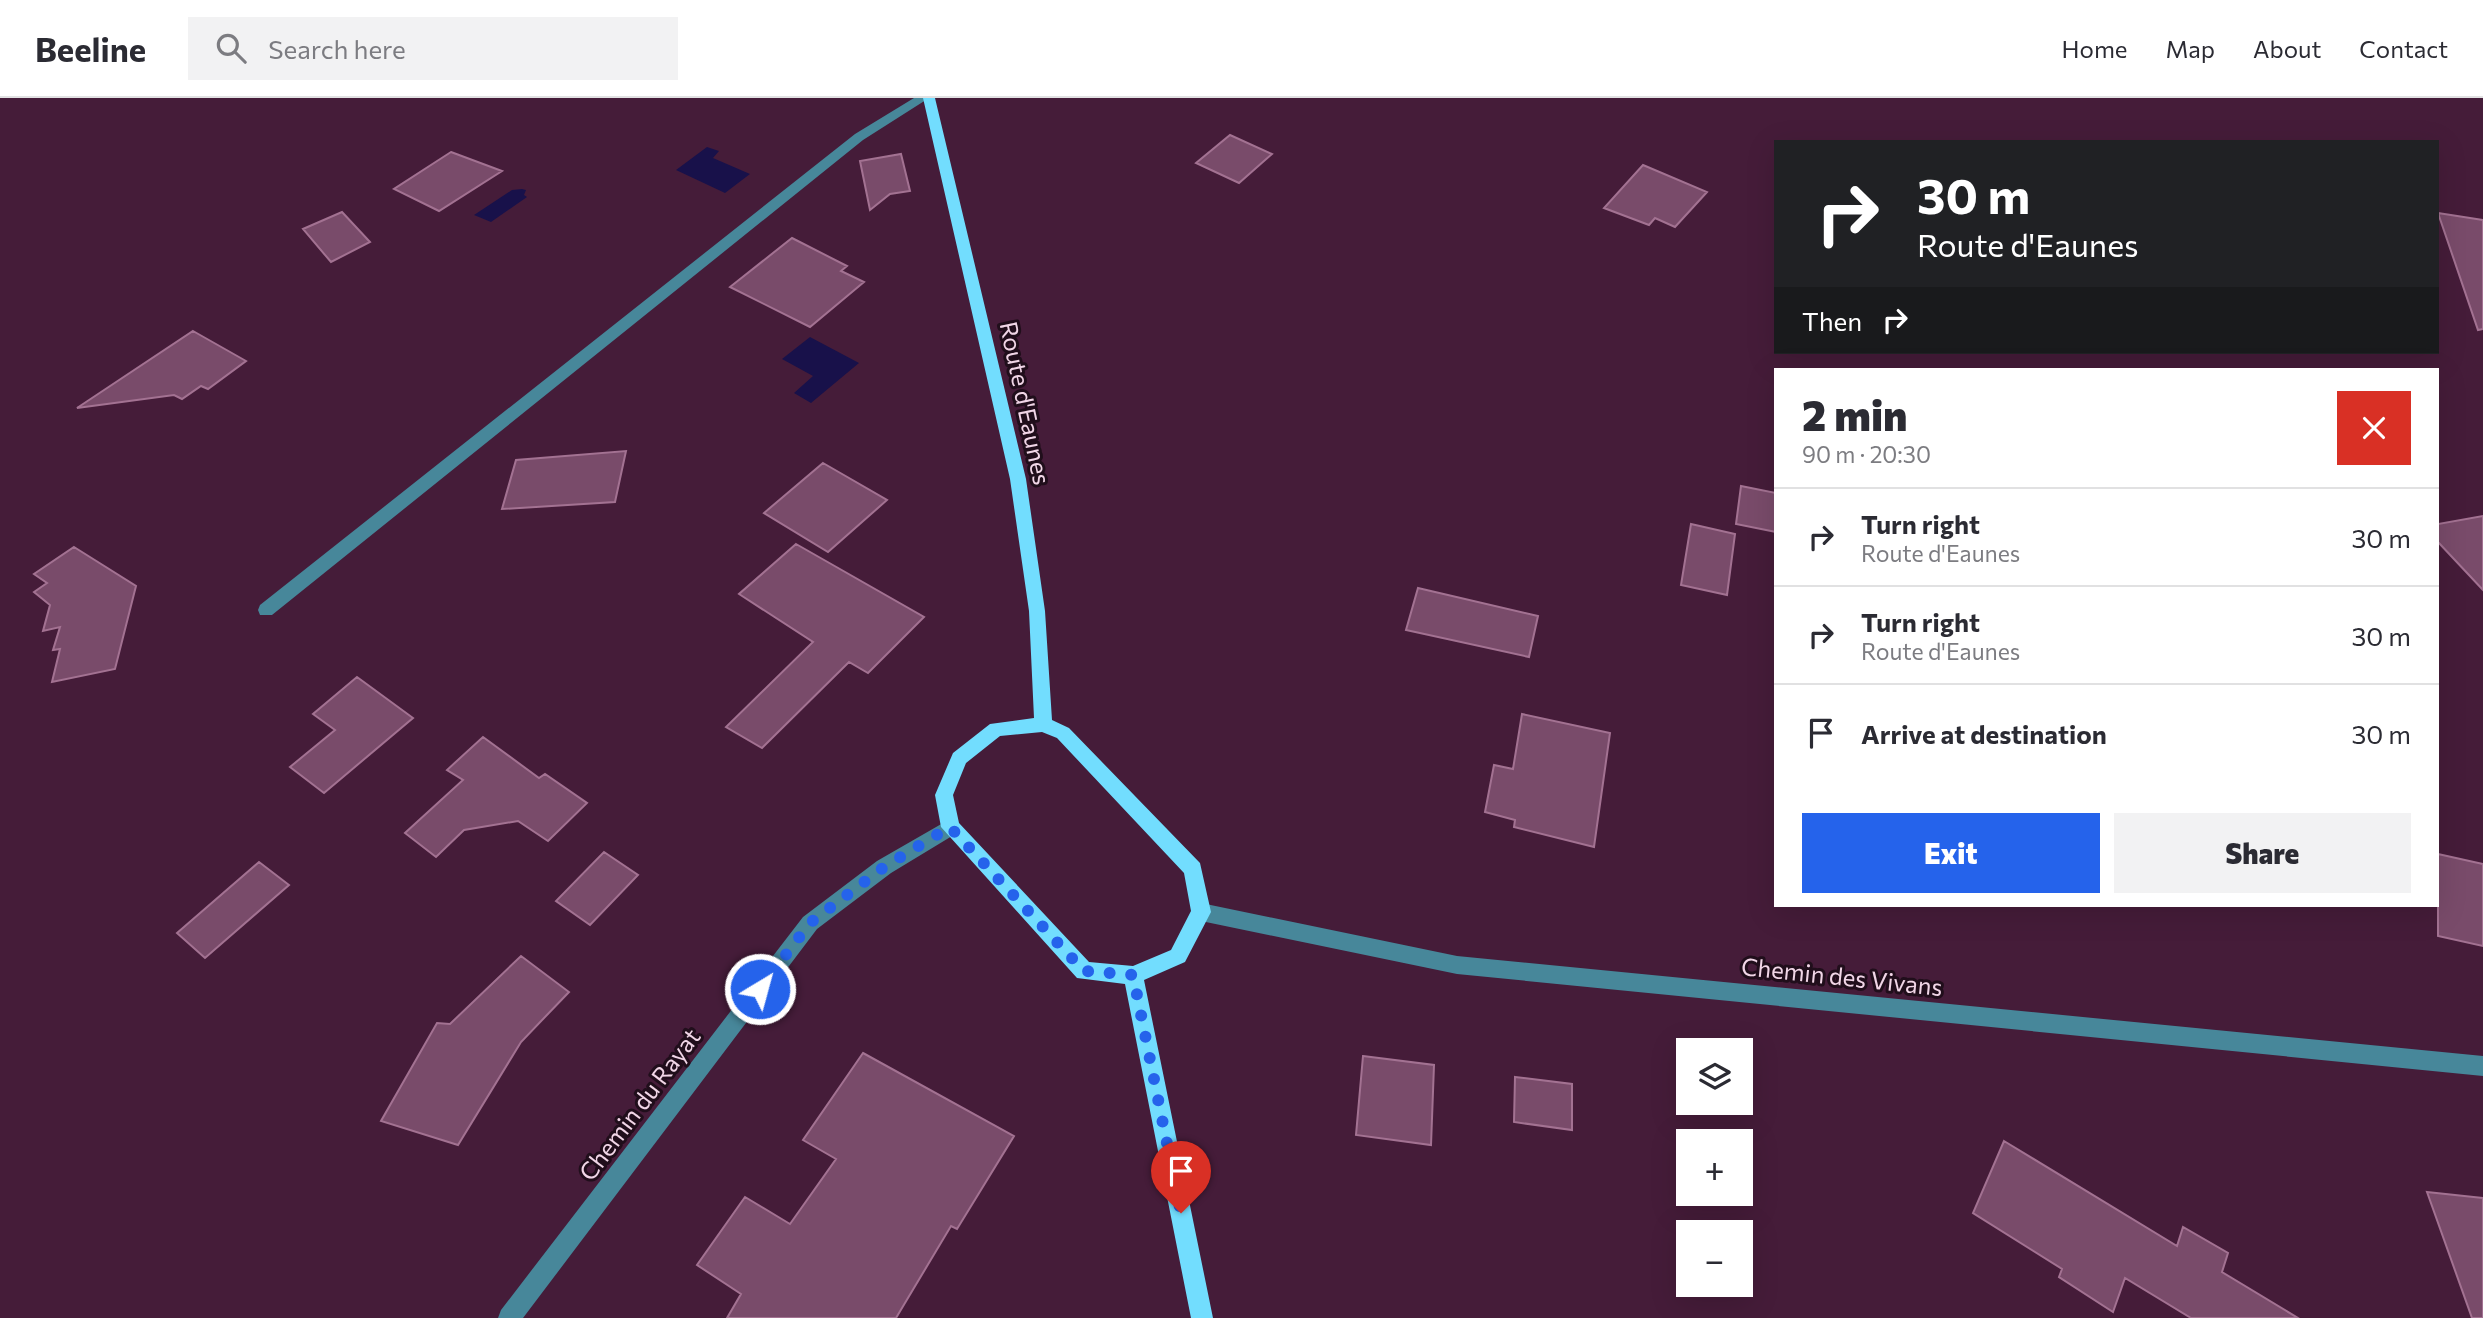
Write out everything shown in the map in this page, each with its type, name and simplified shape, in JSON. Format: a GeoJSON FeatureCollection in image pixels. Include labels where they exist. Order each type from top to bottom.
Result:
{"type":"FeatureCollection","features":[{"type":"Feature","properties":{"kind":"main road","name":"Route d'Eaunes"},"geometry":{"type":"LineString","coordinates":[[929,98],[1018,479],[1037,611],[1043,724]]}},
{"type":"Feature","properties":{"kind":"main road"},"geometry":{"type":"LineString","coordinates":[[1043,724],[1063,733],[1193,869],[1201,912],[1178,956],[1133,975],[1084,971],[950,827],[944,795],[959,758],[996,729],[1043,724]]}},
{"type":"Feature","properties":{"kind":"main road"},"geometry":{"type":"LineString","coordinates":[[1133,975],[1202,1318]]}},
{"type":"Feature","properties":{"kind":"street"},"geometry":{"type":"LineString","coordinates":[[266,610],[859,137],[923,98]]}},
{"type":"Feature","properties":{"kind":"street","name":"Chemin du Rayat"},"geometry":{"type":"LineString","coordinates":[[509,1318],[810,923],[884,867],[950,827]]}},
{"type":"Feature","properties":{"kind":"street","name":"Chemin des Vivans"},"geometry":{"type":"LineString","coordinates":[[1201,912],[1457,965],[2483,1066]]}},
{"type":"Feature","properties":{"kind":"shaded area"},"geometry":{"type":"Polygon","coordinates":[[[707,147],[719,151],[713,158],[750,174],[725,193],[676,170],[707,147]]]}},
{"type":"Feature","properties":{"kind":"shaded area"},"geometry":{"type":"Polygon","coordinates":[[[512,190],[526,190],[524,195],[527,197],[491,222],[474,215],[512,190]]]}},
{"type":"Feature","properties":{"kind":"shaded area"},"geometry":{"type":"Polygon","coordinates":[[[810,337],[859,363],[811,403],[794,393],[813,376],[782,359],[810,337]]]}},
{"type":"Feature","properties":{"kind":"building"},"geometry":{"type":"Polygon","coordinates":[[[1230,135],[1272,154],[1239,183],[1196,163],[1230,135]]]}},
{"type":"Feature","properties":{"kind":"building"},"geometry":{"type":"Polygon","coordinates":[[[451,152],[502,171],[439,211],[394,189],[451,152]]]}},
{"type":"Feature","properties":{"kind":"building"},"geometry":{"type":"Polygon","coordinates":[[[901,154],[910,191],[890,194],[870,210],[860,161],[901,154]]]}},
{"type":"Feature","properties":{"kind":"building"},"geometry":{"type":"Polygon","coordinates":[[[1643,165],[1707,192],[1675,227],[1655,218],[1649,225],[1604,208],[1643,165]]]}},
{"type":"Feature","properties":{"kind":"building"},"geometry":{"type":"Polygon","coordinates":[[[342,212],[370,242],[331,262],[303,229],[342,212]]]}},
{"type":"Feature","properties":{"kind":"building"},"geometry":{"type":"Polygon","coordinates":[[[2439,213],[2483,220],[2483,329],[2478,330],[2439,213]]]}},
{"type":"Feature","properties":{"kind":"building"},"geometry":{"type":"Polygon","coordinates":[[[792,238],[847,266],[841,271],[864,282],[810,327],[730,287],[792,238]]]}},
{"type":"Feature","properties":{"kind":"building"},"geometry":{"type":"Polygon","coordinates":[[[193,331],[246,361],[208,389],[201,386],[182,399],[174,395],[77,408],[193,331]]]}},
{"type":"Feature","properties":{"kind":"building"},"geometry":{"type":"Polygon","coordinates":[[[626,451],[615,502],[502,509],[516,460],[626,451]]]}},
{"type":"Feature","properties":{"kind":"building"},"geometry":{"type":"Polygon","coordinates":[[[823,463],[887,500],[828,552],[764,513],[823,463]]]}},
{"type":"Feature","properties":{"kind":"building"},"geometry":{"type":"Polygon","coordinates":[[[1741,486],[1774,493],[1774,532],[1736,524],[1741,486]]]}},
{"type":"Feature","properties":{"kind":"building"},"geometry":{"type":"Polygon","coordinates":[[[2483,516],[2483,590],[2439,543],[2439,524],[2483,516]]]}},
{"type":"Feature","properties":{"kind":"building"},"geometry":{"type":"Polygon","coordinates":[[[1691,524],[1735,534],[1727,595],[1681,585],[1691,524]]]}},
{"type":"Feature","properties":{"kind":"building"},"geometry":{"type":"Polygon","coordinates":[[[796,544],[924,617],[868,673],[849,662],[762,748],[726,727],[813,642],[739,594],[796,544]]]}},
{"type":"Feature","properties":{"kind":"building"},"geometry":{"type":"Polygon","coordinates":[[[74,547],[136,586],[115,669],[52,682],[60,649],[53,650],[60,627],[43,631],[50,605],[34,592],[47,583],[34,574],[74,547]]]}},
{"type":"Feature","properties":{"kind":"building"},"geometry":{"type":"Polygon","coordinates":[[[1418,588],[1538,616],[1529,657],[1406,630],[1418,588]]]}},
{"type":"Feature","properties":{"kind":"building"},"geometry":{"type":"Polygon","coordinates":[[[357,677],[413,718],[324,793],[290,767],[335,730],[313,714],[357,677]]]}},
{"type":"Feature","properties":{"kind":"building"},"geometry":{"type":"Polygon","coordinates":[[[1522,714],[1610,733],[1594,847],[1514,827],[1515,820],[1485,812],[1494,765],[1513,769],[1522,714]]]}},
{"type":"Feature","properties":{"kind":"building"},"geometry":{"type":"Polygon","coordinates":[[[483,737],[539,778],[545,774],[587,803],[548,841],[518,821],[464,830],[436,857],[405,833],[463,780],[447,770],[483,737]]]}},
{"type":"Feature","properties":{"kind":"building"},"geometry":{"type":"Polygon","coordinates":[[[604,852],[638,875],[590,925],[556,901],[604,852]]]}},
{"type":"Feature","properties":{"kind":"building"},"geometry":{"type":"Polygon","coordinates":[[[2439,854],[2483,864],[2483,946],[2438,936],[2439,854]]]}},
{"type":"Feature","properties":{"kind":"building"},"geometry":{"type":"Polygon","coordinates":[[[259,862],[289,885],[205,958],[177,933],[259,862]]]}},
{"type":"Feature","properties":{"kind":"building"},"geometry":{"type":"Polygon","coordinates":[[[521,956],[569,992],[521,1042],[458,1145],[381,1121],[437,1023],[450,1024],[521,956]]]}},
{"type":"Feature","properties":{"kind":"building"},"geometry":{"type":"Polygon","coordinates":[[[863,1053],[1014,1136],[957,1229],[951,1226],[896,1318],[727,1318],[741,1294],[697,1265],[745,1197],[790,1224],[836,1159],[803,1140],[863,1053]]]}},
{"type":"Feature","properties":{"kind":"building"},"geometry":{"type":"Polygon","coordinates":[[[1363,1056],[1434,1065],[1431,1145],[1356,1135],[1363,1056]]]}},
{"type":"Feature","properties":{"kind":"building"},"geometry":{"type":"Polygon","coordinates":[[[1515,1077],[1572,1084],[1572,1130],[1514,1122],[1515,1077]]]}},
{"type":"Feature","properties":{"kind":"building"},"geometry":{"type":"Polygon","coordinates":[[[2004,1141],[2177,1246],[2183,1227],[2228,1253],[2222,1272],[2298,1318],[2191,1318],[2125,1278],[2113,1312],[2059,1277],[2062,1269],[1973,1213],[2004,1141]]]}},
{"type":"Feature","properties":{"kind":"building"},"geometry":{"type":"Polygon","coordinates":[[[2427,1192],[2483,1198],[2483,1318],[2472,1318],[2427,1192]]]}},
{"type":"Feature","properties":{"kind":"route"},"geometry":{"type":"LineString","coordinates":[[760,989],[810,923],[884,867],[950,827],[1084,971],[1133,975],[1181,1213]]}}]}
